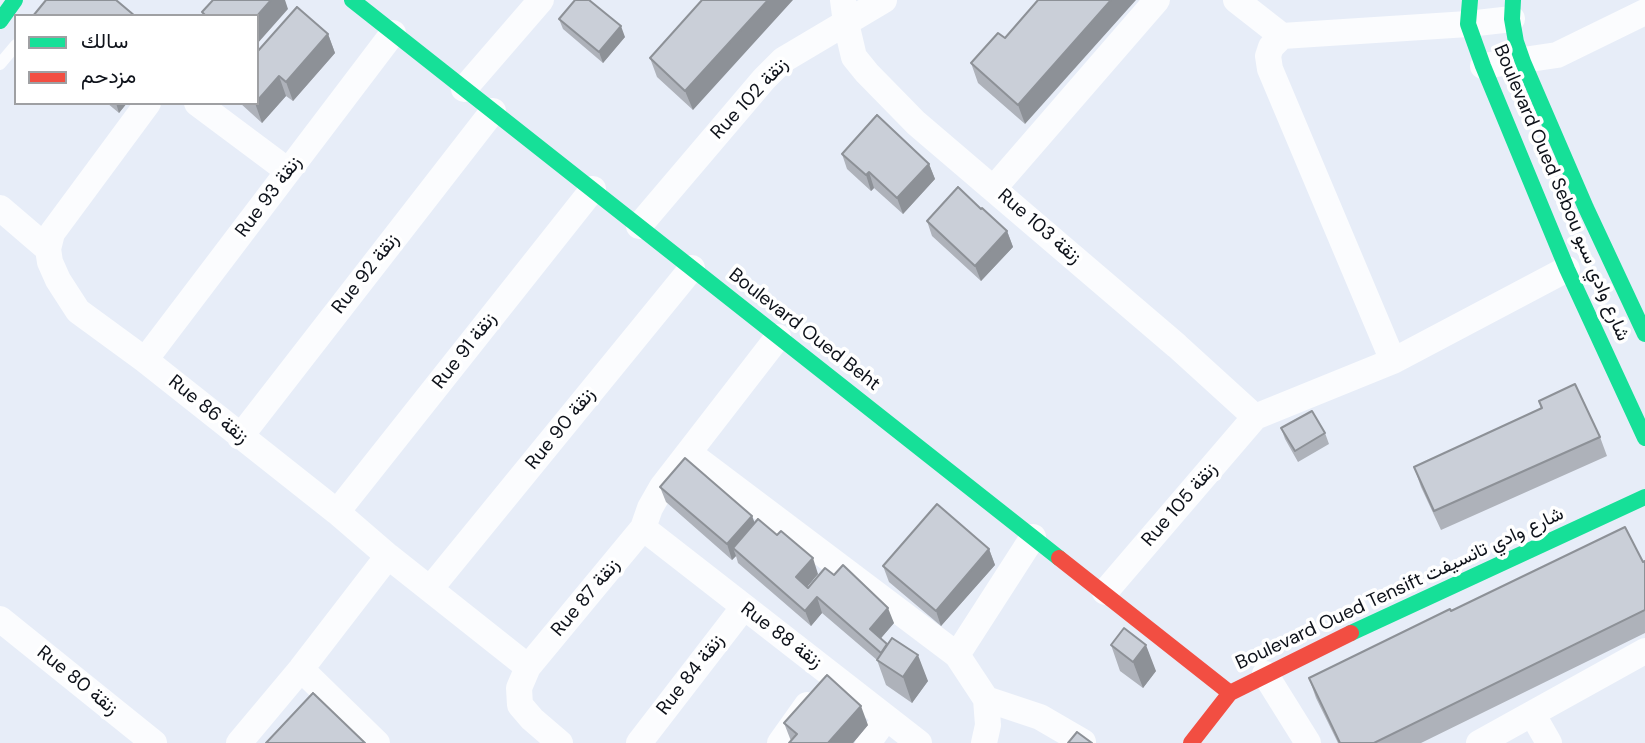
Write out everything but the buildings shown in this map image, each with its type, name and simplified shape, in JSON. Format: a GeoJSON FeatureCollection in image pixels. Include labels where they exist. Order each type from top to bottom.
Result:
{"type":"FeatureCollection","features":[{"type":"Feature","properties":{"kind":"street"},"geometry":{"type":"LineString","coordinates":[[0,21],[15,0]]}},
{"type":"Feature","properties":{"kind":"street","name":"Boulevard Oued Beht"},"geometry":{"type":"LineString","coordinates":[[352,0],[1230,693]]}},
{"type":"Feature","properties":{"kind":"street"},"geometry":{"type":"LineString","coordinates":[[464,89],[541,0]]}},
{"type":"Feature","properties":{"kind":"street","name":"Rue 102 زنقة"},"geometry":{"type":"LineString","coordinates":[[639,226],[783,60],[844,11],[884,0]]}},
{"type":"Feature","properties":{"kind":"street"},"geometry":{"type":"LineString","coordinates":[[994,188],[1157,0]]}},
{"type":"Feature","properties":{"kind":"street"},"geometry":{"type":"LineString","coordinates":[[1236,0],[1261,10],[1282,36]]}},
{"type":"Feature","properties":{"kind":"street"},"geometry":{"type":"LineString","coordinates":[[1393,361],[1270,69],[1268,56],[1271,47],[1282,36],[1512,9]]}},
{"type":"Feature","properties":{"kind":"street","name":"Boulevard Oued Sebou شارع وادي سبو"},"geometry":{"type":"LineString","coordinates":[[1512,9],[1516,41],[1523,62],[1586,208],[1645,334]]}},
{"type":"Feature","properties":{"kind":"street","name":"Rue 103 زنقة"},"geometry":{"type":"LineString","coordinates":[[844,11],[855,57],[916,123],[1178,346],[1255,417]]}},
{"type":"Feature","properties":{"kind":"street","name":"Boulevard Oued Sebou شارع وادي سبو"},"geometry":{"type":"LineString","coordinates":[[1469,12],[1483,66],[1567,269],[1645,438]]}},
{"type":"Feature","properties":{"kind":"street"},"geometry":{"type":"LineString","coordinates":[[1483,66],[1556,55],[1645,13]]}},
{"type":"Feature","properties":{"kind":"street","name":"Rue 93 زنقة"},"geometry":{"type":"LineString","coordinates":[[145,360],[393,33]]}},
{"type":"Feature","properties":{"kind":"street"},"geometry":{"type":"LineString","coordinates":[[0,208],[48,249],[52,233],[147,105]]}},
{"type":"Feature","properties":{"kind":"street"},"geometry":{"type":"LineString","coordinates":[[200,105],[288,171]]}},
{"type":"Feature","properties":{"kind":"street","name":"Rue 92 زنقة"},"geometry":{"type":"LineString","coordinates":[[240,436],[493,111]]}},
{"type":"Feature","properties":{"kind":"street","name":"Rue 91 زنقة"},"geometry":{"type":"LineString","coordinates":[[337,512],[593,189]]}},
{"type":"Feature","properties":{"kind":"street","name":"Rue 86 زنقة"},"geometry":{"type":"LineString","coordinates":[[48,249],[58,281],[78,311],[145,360],[528,667]]}},
{"type":"Feature","properties":{"kind":"street","name":"Rue 90 زنقة"},"geometry":{"type":"LineString","coordinates":[[430,589],[692,268]]}},
{"type":"Feature","properties":{"kind":"street"},"geometry":{"type":"LineString","coordinates":[[1255,417],[1393,361],[1567,269]]}},
{"type":"Feature","properties":{"kind":"street","name":"Rue 87 زنقة"},"geometry":{"type":"LineString","coordinates":[[528,667],[643,528],[662,486],[778,337]]}},
{"type":"Feature","properties":{"kind":"street","name":"Rue 105 زنقة"},"geometry":{"type":"LineString","coordinates":[[1105,592],[1255,417]]}},
{"type":"Feature","properties":{"kind":"street"},"geometry":{"type":"LineString","coordinates":[[689,453],[957,655],[986,699],[988,725],[984,743]]}},
{"type":"Feature","properties":{"kind":"street","name":"Boulevard Oued Tensift شارع وادي تانسيفت"},"geometry":{"type":"LineString","coordinates":[[1191,743],[1230,693],[1265,674],[1645,497]]}},
{"type":"Feature","properties":{"kind":"street","name":"Rue 88 زنقة"},"geometry":{"type":"LineString","coordinates":[[643,528],[919,743]]}},
{"type":"Feature","properties":{"kind":"street"},"geometry":{"type":"LineString","coordinates":[[957,655],[1033,537]]}},
{"type":"Feature","properties":{"kind":"street"},"geometry":{"type":"LineString","coordinates":[[239,743],[301,669],[388,556]]}},
{"type":"Feature","properties":{"kind":"street","name":"Rue 84 زنقة"},"geometry":{"type":"LineString","coordinates":[[639,743],[743,608]]}},
{"type":"Feature","properties":{"kind":"street","name":"Rue 80 زنقة"},"geometry":{"type":"LineString","coordinates":[[0,619],[154,743]]}},
{"type":"Feature","properties":{"kind":"street"},"geometry":{"type":"LineString","coordinates":[[1479,743],[1645,651]]}},
{"type":"Feature","properties":{"kind":"street"},"geometry":{"type":"LineString","coordinates":[[528,667],[519,688],[520,705],[560,743]]}},
{"type":"Feature","properties":{"kind":"street"},"geometry":{"type":"LineString","coordinates":[[301,669],[377,743]]}},
{"type":"Feature","properties":{"kind":"street"},"geometry":{"type":"LineString","coordinates":[[780,743],[830,672]]}},
{"type":"Feature","properties":{"kind":"street"},"geometry":{"type":"LineString","coordinates":[[1265,674],[1307,743]]}},
{"type":"Feature","properties":{"kind":"street"},"geometry":{"type":"LineString","coordinates":[[986,699],[1040,717],[1083,742]]}},
{"type":"Feature","properties":{"kind":"street"},"geometry":{"type":"LineString","coordinates":[[1533,715],[1549,743]]}},
{"type":"Feature","properties":{"kind":"street"},"geometry":{"type":"LineString","coordinates":[[868,743],[886,718]]}},
{"type":"Feature","properties":{"kind":"lane"},"geometry":{"type":"LineString","coordinates":[[0,64],[14,47]]}},
{"type":"Feature","properties":{"kind":"traffic: fast"},"geometry":{"type":"LineString","coordinates":[[0,21],[15,0]]}},
{"type":"Feature","properties":{"kind":"traffic: fast"},"geometry":{"type":"LineString","coordinates":[[352,0],[1059,558]]}},
{"type":"Feature","properties":{"kind":"traffic: fast"},"geometry":{"type":"LineString","coordinates":[[1470,0],[1468,24],[1483,66],[1567,269],[1645,438]]}},
{"type":"Feature","properties":{"kind":"traffic: fast"},"geometry":{"type":"LineString","coordinates":[[1513,0],[1512,19],[1523,62],[1586,208],[1645,334]]}},
{"type":"Feature","properties":{"kind":"traffic: fast"},"geometry":{"type":"LineString","coordinates":[[1351,633],[1645,497]]}},
{"type":"Feature","properties":{"kind":"traffic: jam"},"geometry":{"type":"LineString","coordinates":[[1059,558],[1230,693]]}},
{"type":"Feature","properties":{"kind":"traffic: jam"},"geometry":{"type":"LineString","coordinates":[[1191,743],[1230,693],[1351,633]]}}]}
